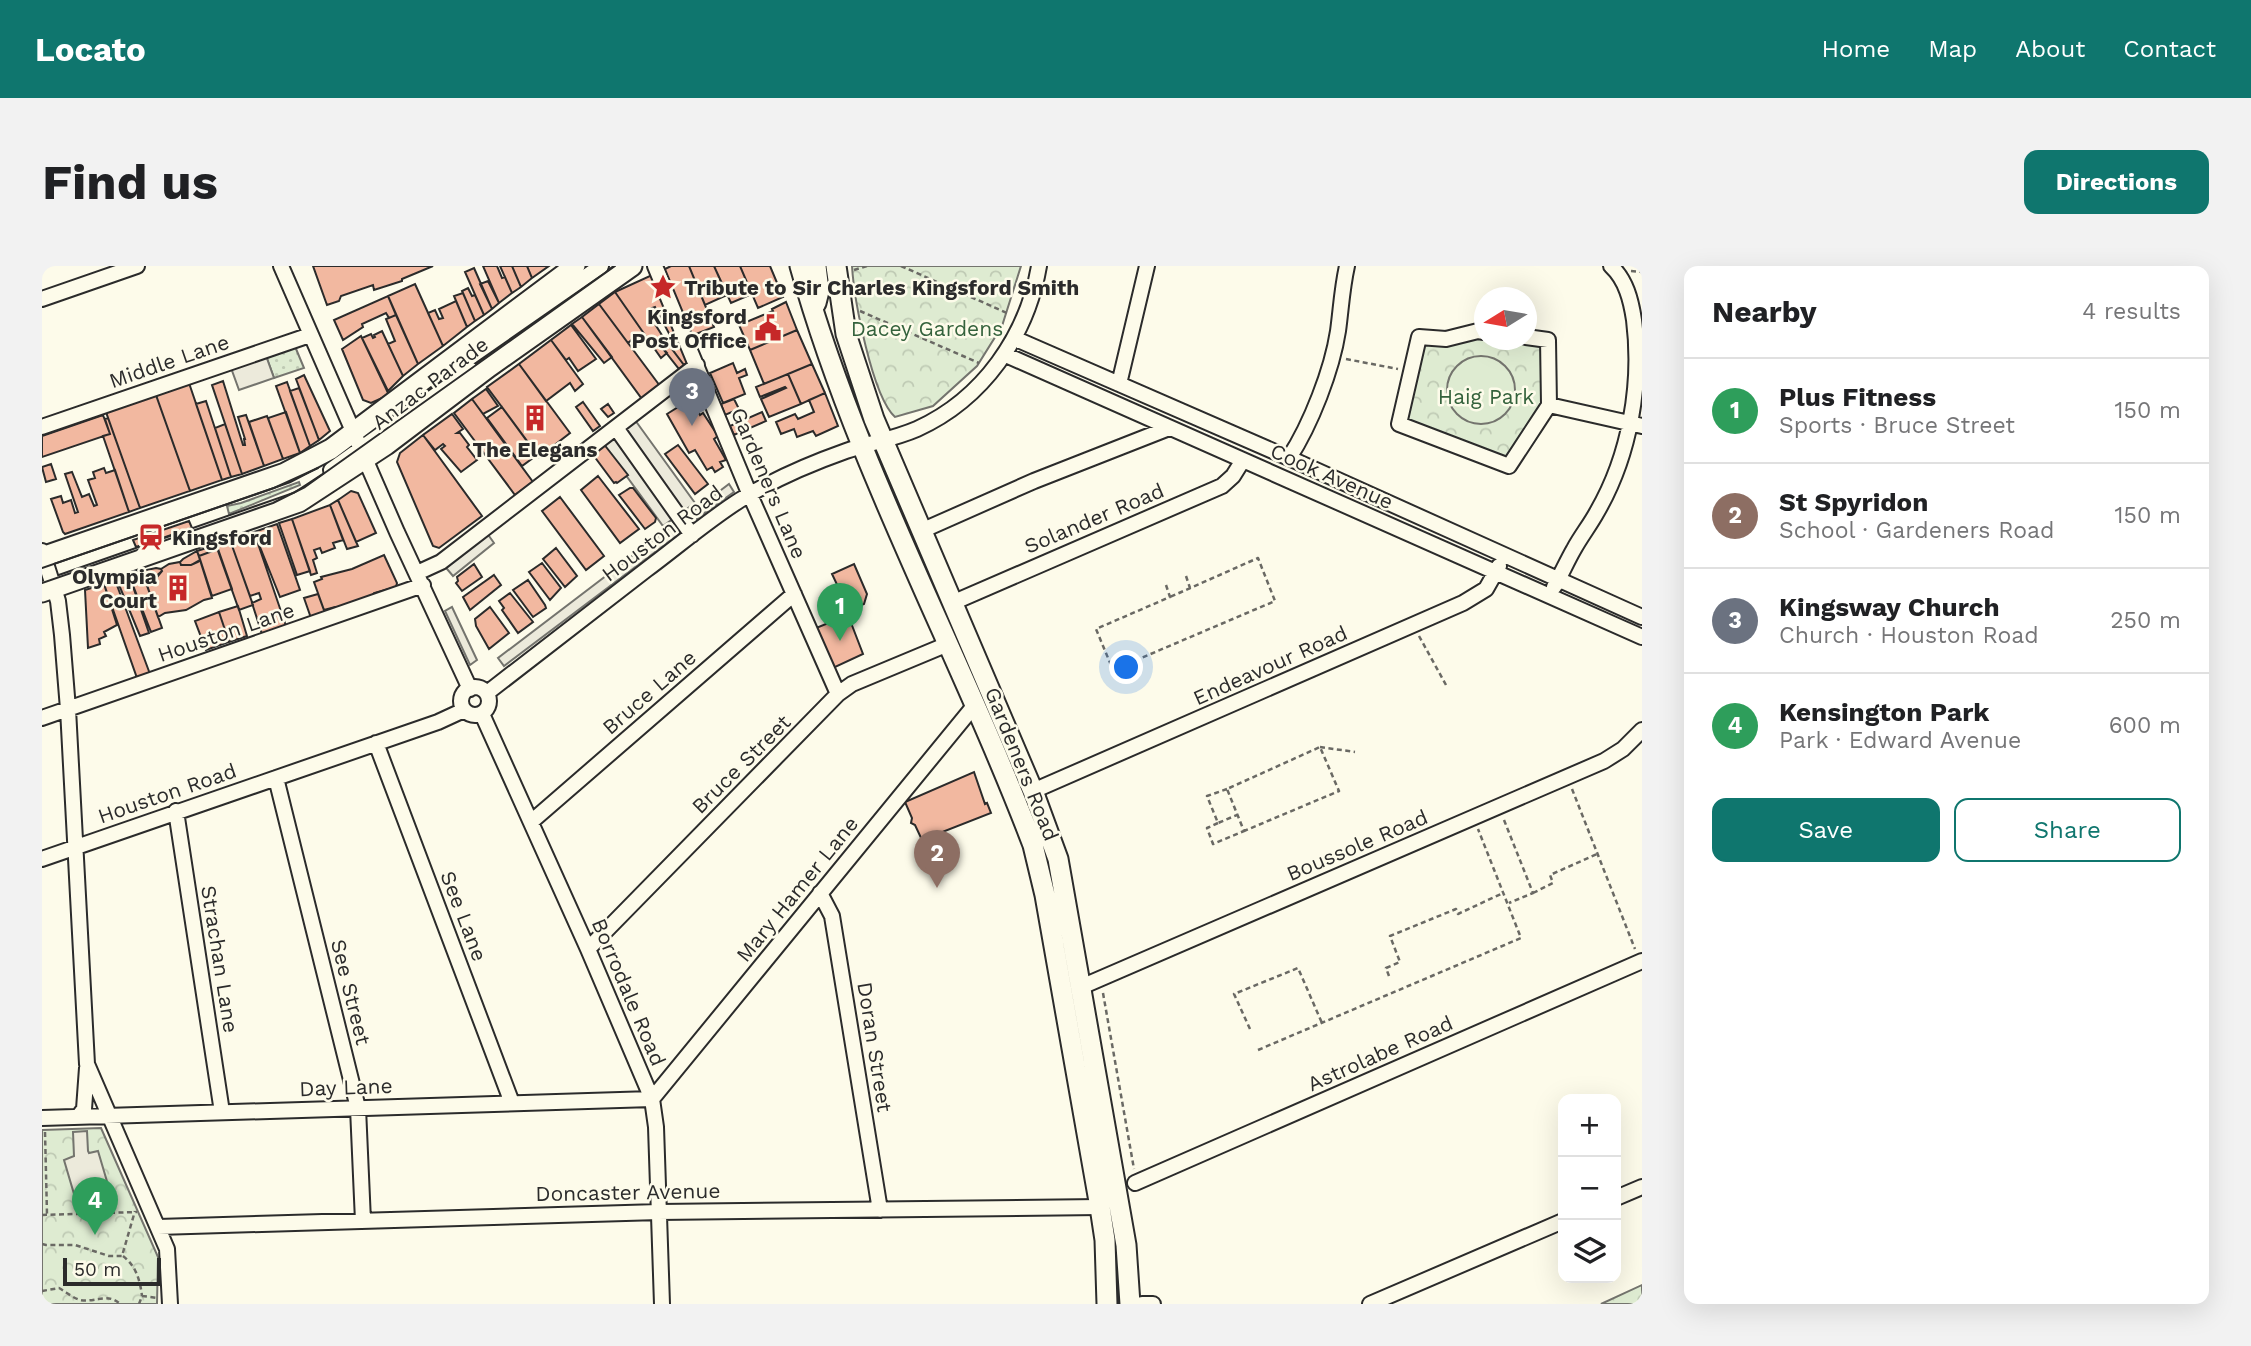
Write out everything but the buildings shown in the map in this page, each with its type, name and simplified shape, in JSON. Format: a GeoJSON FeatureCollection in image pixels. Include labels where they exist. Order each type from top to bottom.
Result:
{"type":"FeatureCollection","features":[{"type":"Feature","properties":{"kind":"main road","name":"Anzac Parade"},"geometry":{"type":"LineString","coordinates":[[48,590],[299,502],[360,446],[575,266]]}},
{"type":"Feature","properties":{"kind":"main road","name":"Anzac Parade"},"geometry":{"type":"LineString","coordinates":[[43,555],[285,473],[331,449],[360,446],[489,367],[632,266]]}},
{"type":"Feature","properties":{"kind":"main road","name":"Gardeners Road"},"geometry":{"type":"LineString","coordinates":[[800,266],[814,313],[863,447],[1021,816],[1041,874],[1100,1207],[1105,1240],[1107,1304]]}},
{"type":"Feature","properties":{"kind":"main road"},"geometry":{"type":"LineString","coordinates":[[814,313],[819,291],[816,266]]}},
{"type":"Feature","properties":{"kind":"main road","name":"Gardeners Road"},"geometry":{"type":"LineString","coordinates":[[843,268],[846,334],[872,414],[1032,791],[1058,859],[1126,1245],[1130,1304]]}},
{"type":"Feature","properties":{"kind":"street"},"geometry":{"type":"LineString","coordinates":[[42,299],[138,266]]}},
{"type":"Feature","properties":{"kind":"street"},"geometry":{"type":"LineString","coordinates":[[281,266],[470,688]]}},
{"type":"Feature","properties":{"kind":"street","name":"Anzac Parade"},"geometry":{"type":"LineString","coordinates":[[360,446],[371,428],[601,266]]}},
{"type":"Feature","properties":{"kind":"street","name":"Anzac Parade"},"geometry":{"type":"LineString","coordinates":[[360,446],[618,266]]}},
{"type":"Feature","properties":{"kind":"street","name":"Gardeners Lane"},"geometry":{"type":"LineString","coordinates":[[655,266],[750,494],[838,694]]}},
{"type":"Feature","properties":{"kind":"street","name":"Houston Road"},"geometry":{"type":"LineString","coordinates":[[487,693],[692,535],[750,494],[844,452],[927,424],[955,406],[1006,355],[1016,339],[1039,266]]}},
{"type":"Feature","properties":{"kind":"street"},"geometry":{"type":"LineString","coordinates":[[1119,384],[1147,266]]}},
{"type":"Feature","properties":{"kind":"street"},"geometry":{"type":"LineString","coordinates":[[1340,266],[1342,285]]}},
{"type":"Feature","properties":{"kind":"street"},"geometry":{"type":"LineString","coordinates":[[1289,458],[1305,430],[1332,357],[1347,266]]}},
{"type":"Feature","properties":{"kind":"street"},"geometry":{"type":"LineString","coordinates":[[1550,594],[1606,495],[1637,425],[1637,335],[1632,304],[1623,282],[1611,266]]}},
{"type":"Feature","properties":{"kind":"street"},"geometry":{"type":"LineString","coordinates":[[1474,332],[1446,339],[1419,337],[1399,424],[1509,466],[1549,405],[1548,340],[1537,338]]}},
{"type":"Feature","properties":{"kind":"street","name":"Middle Lane"},"geometry":{"type":"LineString","coordinates":[[42,426],[310,335]]}},
{"type":"Feature","properties":{"kind":"street","name":"Cook Avenue"},"geometry":{"type":"LineString","coordinates":[[1016,339],[1289,458],[1642,618]]}},
{"type":"Feature","properties":{"kind":"street","name":"Cook Avenue"},"geometry":{"type":"LineString","coordinates":[[1006,355],[1642,637]]}},
{"type":"Feature","properties":{"kind":"street","name":"Houston Lane"},"geometry":{"type":"LineString","coordinates":[[42,718],[420,579],[697,365]]}},
{"type":"Feature","properties":{"kind":"street"},"geometry":{"type":"LineString","coordinates":[[1549,405],[1637,425]]}},
{"type":"Feature","properties":{"kind":"street"},"geometry":{"type":"LineString","coordinates":[[921,531],[1034,481],[1169,428]]}},
{"type":"Feature","properties":{"kind":"street"},"geometry":{"type":"LineString","coordinates":[[619,432],[692,535]]}},
{"type":"Feature","properties":{"kind":"street","name":"Solander Road"},"geometry":{"type":"LineString","coordinates":[[952,603],[1222,486],[1233,476],[1243,460]]}},
{"type":"Feature","properties":{"kind":"street"},"geometry":{"type":"LineString","coordinates":[[43,555],[48,590],[60,617],[68,709],[88,1064],[84,1109],[78,1117]]}},
{"type":"Feature","properties":{"kind":"street","name":"Endeavour Road"},"geometry":{"type":"LineString","coordinates":[[1032,791],[1463,603],[1486,589],[1505,555]]}},
{"type":"Feature","properties":{"kind":"street","name":"Bruce Lane"},"geometry":{"type":"LineString","coordinates":[[531,822],[794,594]]}},
{"type":"Feature","properties":{"kind":"street","name":"Bruce Street"},"geometry":{"type":"LineString","coordinates":[[588,949],[838,694],[852,684],[948,644]]}},
{"type":"Feature","properties":{"kind":"street"},"geometry":{"type":"LineString","coordinates":[[470,688],[479,688],[487,693],[489,706],[482,714],[474,715],[464,710],[462,696],[470,688]]}},
{"type":"Feature","properties":{"kind":"street","name":"Mary Hamer Lane"},"geometry":{"type":"LineString","coordinates":[[652,1099],[974,706]]}},
{"type":"Feature","properties":{"kind":"street","name":"Houston Road"},"geometry":{"type":"LineString","coordinates":[[42,859],[438,722],[464,710]]}},
{"type":"Feature","properties":{"kind":"street","name":"Borrodale Road"},"geometry":{"type":"LineString","coordinates":[[482,714],[652,1099],[656,1127],[662,1304]]}},
{"type":"Feature","properties":{"kind":"street","name":"Boussole Road"},"geometry":{"type":"LineString","coordinates":[[1081,988],[1567,777],[1623,749],[1642,730]]}},
{"type":"Feature","properties":{"kind":"street","name":"See Lane"},"geometry":{"type":"LineString","coordinates":[[376,743],[512,1103]]}},
{"type":"Feature","properties":{"kind":"street","name":"See Street"},"geometry":{"type":"LineString","coordinates":[[276,778],[358,1108],[363,1220]]}},
{"type":"Feature","properties":{"kind":"street","name":"Strachan Lane"},"geometry":{"type":"LineString","coordinates":[[176,811],[222,1112]]}},
{"type":"Feature","properties":{"kind":"street","name":"Doran Street"},"geometry":{"type":"LineString","coordinates":[[820,893],[832,916],[880,1210]]}},
{"type":"Feature","properties":{"kind":"street","name":"Astrolabe Road"},"geometry":{"type":"LineString","coordinates":[[1134,1176],[1641,961]]}},
{"type":"Feature","properties":{"kind":"street"},"geometry":{"type":"LineString","coordinates":[[88,1064],[167,1249],[169,1302]]}},
{"type":"Feature","properties":{"kind":"street","name":"Day Lane"},"geometry":{"type":"LineString","coordinates":[[42,1118],[652,1099]]}},
{"type":"Feature","properties":{"kind":"street"},"geometry":{"type":"LineString","coordinates":[[1621,1196],[1642,1187]]}},
{"type":"Feature","properties":{"kind":"street","name":"Doncaster Avenue"},"geometry":{"type":"LineString","coordinates":[[158,1227],[659,1212],[1100,1207]]}},
{"type":"Feature","properties":{"kind":"street"},"geometry":{"type":"LineString","coordinates":[[1370,1304],[1558,1223]]}},
{"type":"Feature","properties":{"kind":"street"},"geometry":{"type":"LineString","coordinates":[[1142,1304],[1153,1304]]}},
{"type":"Feature","properties":{"kind":"path"},"geometry":{"type":"LineString","coordinates":[[843,268],[867,266]]}},
{"type":"Feature","properties":{"kind":"path"},"geometry":{"type":"LineString","coordinates":[[901,266],[1007,313]]}},
{"type":"Feature","properties":{"kind":"path"},"geometry":{"type":"LineString","coordinates":[[857,310],[979,363]]}},
{"type":"Feature","properties":{"kind":"path"},"geometry":{"type":"LineString","coordinates":[[1332,357],[1411,372]]}},
{"type":"Feature","properties":{"kind":"path"},"geometry":{"type":"LineString","coordinates":[[1258,558],[1275,601],[1113,670],[1096,629],[1170,597],[1258,558]]}},
{"type":"Feature","properties":{"kind":"path"},"geometry":{"type":"LineString","coordinates":[[1186,576],[1190,588]]}},
{"type":"Feature","properties":{"kind":"path"},"geometry":{"type":"LineString","coordinates":[[1166,585],[1170,597]]}},
{"type":"Feature","properties":{"kind":"path"},"geometry":{"type":"LineString","coordinates":[[1412,625],[1446,685]]}},
{"type":"Feature","properties":{"kind":"path"},"geometry":{"type":"LineString","coordinates":[[1218,823],[1207,796],[1320,747],[1354,752]]}},
{"type":"Feature","properties":{"kind":"path"},"geometry":{"type":"LineString","coordinates":[[1237,815],[1207,828],[1213,844],[1339,790],[1320,747]]}},
{"type":"Feature","properties":{"kind":"path"},"geometry":{"type":"LineString","coordinates":[[1567,777],[1641,961]]}},
{"type":"Feature","properties":{"kind":"path"},"geometry":{"type":"LineString","coordinates":[[1227,789],[1244,831]]}},
{"type":"Feature","properties":{"kind":"path"},"geometry":{"type":"LineString","coordinates":[[1499,807],[1533,893]]}},
{"type":"Feature","properties":{"kind":"path"},"geometry":{"type":"LineString","coordinates":[[1258,1050],[1521,938],[1474,817]]}},
{"type":"Feature","properties":{"kind":"path"},"geometry":{"type":"LineString","coordinates":[[1507,904],[1553,883],[1550,875],[1597,854]]}},
{"type":"Feature","properties":{"kind":"path"},"geometry":{"type":"LineString","coordinates":[[1389,976],[1386,968],[1400,962],[1391,936],[1456,909],[1458,914],[1503,893]]}},
{"type":"Feature","properties":{"kind":"path"},"geometry":{"type":"LineString","coordinates":[[1250,1029],[1234,994],[1298,968],[1322,1023]]}},
{"type":"Feature","properties":{"kind":"path"},"geometry":{"type":"LineString","coordinates":[[1103,993],[1134,1176]]}},
{"type":"Feature","properties":{"kind":"path"},"geometry":{"type":"LineString","coordinates":[[42,1128],[45,1128],[44,1214],[151,1211]]}},
{"type":"Feature","properties":{"kind":"path"},"geometry":{"type":"LineString","coordinates":[[122,1256],[136,1206]]}},
{"type":"Feature","properties":{"kind":"path"},"geometry":{"type":"LineString","coordinates":[[42,1244],[75,1245],[109,1256],[122,1256],[136,1271],[142,1296],[139,1304]]}},
{"type":"Feature","properties":{"kind":"path"},"geometry":{"type":"LineString","coordinates":[[42,1291],[59,1288],[78,1299],[107,1297],[120,1304]]}},
{"type":"Feature","properties":{"kind":"path"},"geometry":{"type":"LineString","coordinates":[[142,1296],[169,1302]]}},
{"type":"Feature","properties":{"kind":"green space","name":"Dacey Gardens"},"geometry":{"type":"Polygon","coordinates":[[[852,266],[1021,266],[1002,326],[977,366],[933,406],[895,417],[887,406],[872,369],[860,323],[852,266]]]}},
{"type":"Feature","properties":{"kind":"green space","name":"Haig Park"},"geometry":{"type":"Polygon","coordinates":[[[1474,333],[1474,350],[1537,350],[1537,340],[1548,340],[1549,405],[1509,466],[1399,424],[1419,337],[1474,333]]]}},
{"type":"Feature","properties":{"kind":"green space"},"geometry":{"type":"Polygon","coordinates":[[[294,344],[304,368],[274,378],[265,353],[294,344]]]}},
{"type":"Feature","properties":{"kind":"green space"},"geometry":{"type":"Polygon","coordinates":[[[1481,356],[1494,359],[1505,366],[1512,377],[1515,390],[1512,403],[1505,414],[1494,421],[1481,424],[1468,421],[1457,414],[1450,403],[1447,390],[1450,377],[1457,366],[1468,359],[1481,356]]]}},
{"type":"Feature","properties":{"kind":"green space"},"geometry":{"type":"Polygon","coordinates":[[[299,482],[300,485],[229,514],[227,506],[299,482]]]}},
{"type":"Feature","properties":{"kind":"green space"},"geometry":{"type":"Polygon","coordinates":[[[101,1128],[158,1257],[157,1304],[42,1304],[42,1130],[101,1128]]]}},
{"type":"Feature","properties":{"kind":"green space"},"geometry":{"type":"Polygon","coordinates":[[[1642,1285],[1642,1304],[1601,1304],[1642,1285]]]}},
{"type":"Feature","properties":{"kind":"shaded area"},"geometry":{"type":"Polygon","coordinates":[[[265,353],[274,378],[239,390],[230,365],[265,353]]]}},
{"type":"Feature","properties":{"kind":"shaded area"},"geometry":{"type":"Polygon","coordinates":[[[635,420],[695,503],[663,526],[603,444],[635,420]]]}},
{"type":"Feature","properties":{"kind":"shaded area"},"geometry":{"type":"Polygon","coordinates":[[[729,484],[734,492],[696,519],[692,512],[729,484]]]}},
{"type":"Feature","properties":{"kind":"shaded area"},"geometry":{"type":"Polygon","coordinates":[[[678,521],[683,531],[504,666],[498,658],[678,521]]]}},
{"type":"Feature","properties":{"kind":"shaded area"},"geometry":{"type":"Polygon","coordinates":[[[484,529],[494,543],[453,576],[441,562],[484,529]]]}},
{"type":"Feature","properties":{"kind":"shaded area"},"geometry":{"type":"Polygon","coordinates":[[[452,607],[477,660],[470,665],[445,611],[452,607]]]}},
{"type":"Feature","properties":{"kind":"shaded area"},"geometry":{"type":"Polygon","coordinates":[[[87,1131],[88,1151],[98,1151],[111,1195],[77,1204],[64,1160],[74,1156],[73,1132],[87,1131]]]}},
{"type":"Feature","properties":{"kind":"tram line"},"geometry":{"type":"LineString","coordinates":[[42,583],[273,503],[305,487],[615,266]]}},
{"type":"Feature","properties":{"kind":"tram line"},"geometry":{"type":"LineString","coordinates":[[42,568],[274,488],[318,468]]}},
{"type":"Feature","properties":{"kind":"place","name":"Tribute to Sir Charles Kingsford Smith"},"geometry":{"type":"Point","coordinates":[663,287]}},
{"type":"Feature","properties":{"kind":"place","name":"Kingsford Post Office"},"geometry":{"type":"Point","coordinates":[768,328]}},
{"type":"Feature","properties":{"kind":"place","name":"The Elegans"},"geometry":{"type":"Point","coordinates":[535,418]}},
{"type":"Feature","properties":{"kind":"place","name":"Kingsway Church"},"geometry":{"type":"Point","coordinates":[692,426]}},
{"type":"Feature","properties":{"kind":"place","name":"Kingsford"},"geometry":{"type":"Point","coordinates":[151,537]}},
{"type":"Feature","properties":{"kind":"place","name":"Olympia Court"},"geometry":{"type":"Point","coordinates":[178,588]}},
{"type":"Feature","properties":{"kind":"place","name":"Plus Fitness"},"geometry":{"type":"Point","coordinates":[840,641]}},
{"type":"Feature","properties":{"kind":"place","name":"St Spyridon"},"geometry":{"type":"Point","coordinates":[937,888]}},
{"type":"Feature","properties":{"kind":"place","name":"Kensington Park"},"geometry":{"type":"Point","coordinates":[95,1235]}}]}
